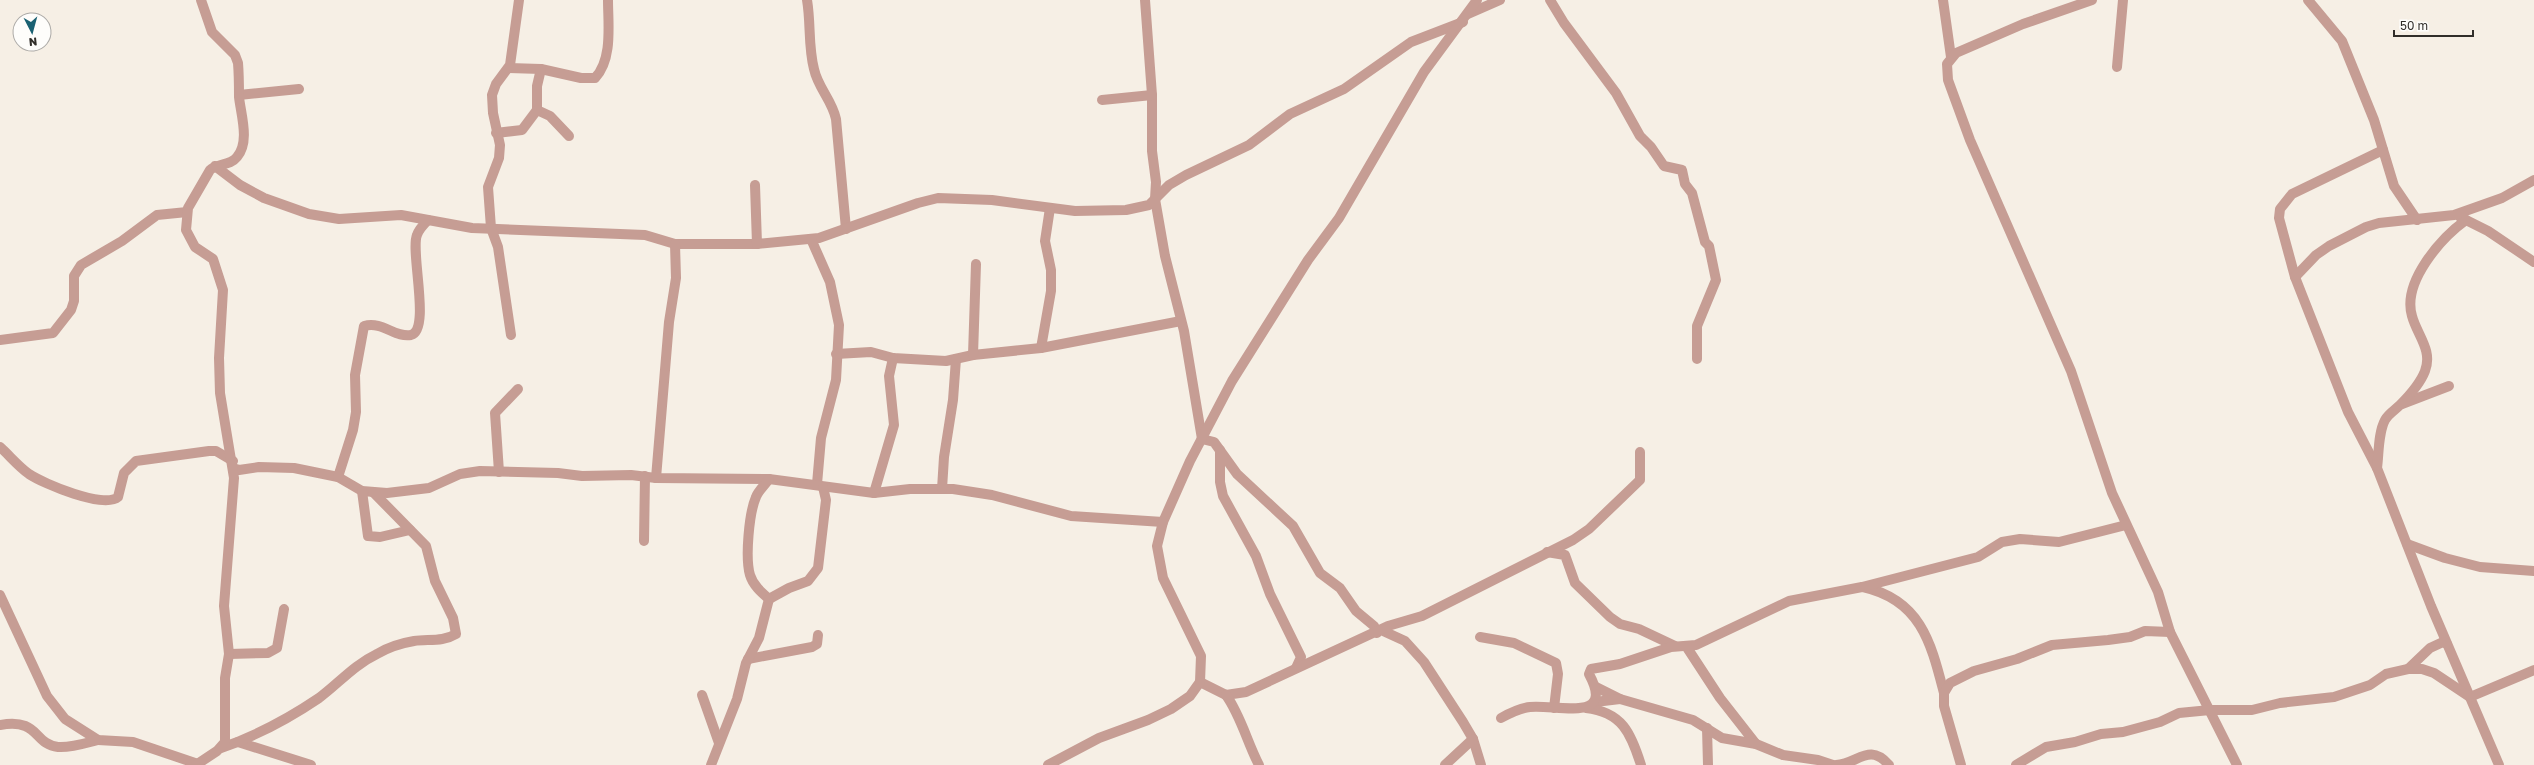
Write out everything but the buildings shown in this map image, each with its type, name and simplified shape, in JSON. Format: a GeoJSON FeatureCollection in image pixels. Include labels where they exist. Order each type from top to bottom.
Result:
{"type":"FeatureCollection","features":[{"type":"Feature","properties":{"kind":"street"},"geometry":{"type":"LineString","coordinates":[[0,725],[11,722],[25,725],[46,742],[59,747],[74,746],[98,740],[133,742],[197,764],[210,761],[225,742],[225,678],[229,654],[224,606],[228,543],[234,491],[233,465],[220,393],[223,290],[213,259],[200,252],[186,230],[187,212],[205,177],[215,166],[230,162],[236,158],[241,150],[243,128],[236,59],[212,32],[201,0]]}},
{"type":"Feature","properties":{"kind":"street"},"geometry":{"type":"LineString","coordinates":[[511,335],[498,247],[491,228],[488,187],[499,158],[500,145],[496,133],[492,95],[496,84],[509,68],[519,0]]}},
{"type":"Feature","properties":{"kind":"street"},"geometry":{"type":"LineString","coordinates":[[509,68],[541,69],[581,78],[595,78],[601,72],[607,45],[608,0]]}},
{"type":"Feature","properties":{"kind":"street"},"geometry":{"type":"LineString","coordinates":[[807,0],[814,69],[818,84],[833,106],[836,119],[846,229]]}},
{"type":"Feature","properties":{"kind":"street"},"geometry":{"type":"LineString","coordinates":[[1145,0],[1152,95],[1152,151],[1156,182],[1155,199],[1165,256],[1181,321],[1202,439]]}},
{"type":"Feature","properties":{"kind":"street"},"geometry":{"type":"LineString","coordinates":[[1048,765],[1099,738],[1171,709],[1190,696],[1200,682],[1201,656],[1163,578],[1157,546],[1163,522],[1190,460],[1232,380],[1308,260],[1339,218],[1424,72],[1477,0]]}},
{"type":"Feature","properties":{"kind":"street"},"geometry":{"type":"LineString","coordinates":[[215,166],[240,185],[264,198],[309,214],[339,219],[401,215],[458,227],[549,233],[645,235],[675,244],[757,244],[811,239],[846,229],[918,203],[938,198],[992,200],[1050,208],[1109,212],[1145,207],[1169,185],[1249,144],[1290,114],[1344,89],[1411,42],[1465,18],[1500,0]]}},
{"type":"Feature","properties":{"kind":"street"},"geometry":{"type":"LineString","coordinates":[[1550,0],[1564,23],[1616,93],[1640,136],[1664,166],[1682,170],[1685,184],[1692,193],[1705,242],[1709,246],[1715,274],[1714,290],[1697,326],[1697,359]]}},
{"type":"Feature","properties":{"kind":"street"},"geometry":{"type":"LineString","coordinates":[[1943,0],[1951,57]]}},
{"type":"Feature","properties":{"kind":"street"},"geometry":{"type":"LineString","coordinates":[[2092,0],[2023,24],[1951,57],[1947,64],[1948,80],[1970,140],[2071,371],[2112,493],[2158,592],[2170,632],[2237,765]]}},
{"type":"Feature","properties":{"kind":"street"},"geometry":{"type":"LineString","coordinates":[[2117,67],[2123,0]]}},
{"type":"Feature","properties":{"kind":"street"},"geometry":{"type":"LineString","coordinates":[[2308,0],[2342,41],[2374,120],[2394,186],[2417,220]]}},
{"type":"Feature","properties":{"kind":"street"},"geometry":{"type":"LineString","coordinates":[[496,133],[522,130],[537,110],[537,86],[541,69]]}},
{"type":"Feature","properties":{"kind":"street"},"geometry":{"type":"LineString","coordinates":[[239,95],[299,89]]}},
{"type":"Feature","properties":{"kind":"street"},"geometry":{"type":"LineString","coordinates":[[1102,100],[1152,95]]}},
{"type":"Feature","properties":{"kind":"street"},"geometry":{"type":"LineString","coordinates":[[537,110],[550,116],[569,136]]}},
{"type":"Feature","properties":{"kind":"street"},"geometry":{"type":"LineString","coordinates":[[2383,150],[2306,186],[2284,202],[2280,209],[2279,218],[2295,276],[2348,412],[2377,468],[2447,644],[2499,765]]}},
{"type":"Feature","properties":{"kind":"street"},"geometry":{"type":"LineString","coordinates":[[2295,276],[2316,255],[2329,246],[2366,227],[2379,223],[2454,215],[2502,198],[2534,180]]}},
{"type":"Feature","properties":{"kind":"street"},"geometry":{"type":"LineString","coordinates":[[755,185],[757,244]]}},
{"type":"Feature","properties":{"kind":"street"},"geometry":{"type":"LineString","coordinates":[[1040,348],[1051,291],[1051,270],[1045,241],[1050,208]]}},
{"type":"Feature","properties":{"kind":"street"},"geometry":{"type":"LineString","coordinates":[[0,340],[53,333],[71,310],[74,301],[74,276],[82,265],[158,215],[187,212]]}},
{"type":"Feature","properties":{"kind":"street"},"geometry":{"type":"LineString","coordinates":[[2454,215],[2488,231],[2534,262]]}},
{"type":"Feature","properties":{"kind":"street"},"geometry":{"type":"LineString","coordinates":[[338,477],[353,430],[356,412],[355,375],[362,345],[362,329],[364,326],[372,324],[405,335],[412,335],[416,332],[419,319],[420,291],[415,260],[416,235],[428,220]]}},
{"type":"Feature","properties":{"kind":"street"},"geometry":{"type":"LineString","coordinates":[[2377,468],[2384,422],[2420,381],[2428,361],[2426,347],[2412,317],[2410,301],[2412,290],[2436,248],[2451,230],[2466,220]]}},
{"type":"Feature","properties":{"kind":"street"},"geometry":{"type":"LineString","coordinates":[[711,765],[737,699],[748,659],[759,638],[769,599],[789,588],[808,581],[818,568],[826,500],[820,486],[821,438],[836,380],[836,354],[839,325],[837,308],[830,282],[811,239]]}},
{"type":"Feature","properties":{"kind":"street"},"geometry":{"type":"LineString","coordinates":[[656,478],[669,322],[676,278],[675,244]]}},
{"type":"Feature","properties":{"kind":"street"},"geometry":{"type":"LineString","coordinates":[[973,355],[976,264]]}},
{"type":"Feature","properties":{"kind":"street"},"geometry":{"type":"LineString","coordinates":[[836,354],[871,352],[893,358],[956,360],[973,355],[1040,348],[1181,321]]}},
{"type":"Feature","properties":{"kind":"street"},"geometry":{"type":"LineString","coordinates":[[874,493],[894,425],[890,376],[893,358]]}},
{"type":"Feature","properties":{"kind":"street"},"geometry":{"type":"LineString","coordinates":[[942,489],[944,457],[954,400],[956,360]]}},
{"type":"Feature","properties":{"kind":"street"},"geometry":{"type":"LineString","coordinates":[[2400,405],[2449,386]]}},
{"type":"Feature","properties":{"kind":"street"},"geometry":{"type":"LineString","coordinates":[[499,472],[495,413],[518,389]]}},
{"type":"Feature","properties":{"kind":"street"},"geometry":{"type":"LineString","coordinates":[[1202,439],[1214,442],[1237,474],[1293,526],[1320,573],[1340,588],[1356,610],[1379,632],[1406,641],[1414,649],[1452,704],[1473,739],[1481,765]]}},
{"type":"Feature","properties":{"kind":"street"},"geometry":{"type":"LineString","coordinates":[[0,447],[24,470],[41,480],[92,499],[108,502],[118,497],[124,473],[136,461],[216,451],[239,470],[259,467],[294,468],[338,477],[362,491],[373,492],[429,488],[463,473],[558,473],[582,476],[769,479],[874,493],[942,489],[992,495],[1071,516],[1163,522]]}},
{"type":"Feature","properties":{"kind":"street"},"geometry":{"type":"LineString","coordinates":[[1220,450],[1220,482],[1222,496],[1256,556],[1270,594],[1295,642],[1301,657],[1296,668]]}},
{"type":"Feature","properties":{"kind":"street"},"geometry":{"type":"LineString","coordinates":[[1226,695],[1246,692],[1296,668],[1427,613],[1573,540],[1590,530],[1629,493],[1642,476],[1640,452]]}},
{"type":"Feature","properties":{"kind":"street"},"geometry":{"type":"LineString","coordinates":[[644,541],[645,476]]}},
{"type":"Feature","properties":{"kind":"street"},"geometry":{"type":"LineString","coordinates":[[769,479],[756,496],[750,533],[748,559],[750,574],[758,589],[769,599]]}},
{"type":"Feature","properties":{"kind":"street"},"geometry":{"type":"LineString","coordinates":[[362,491],[368,536],[380,537],[410,530]]}},
{"type":"Feature","properties":{"kind":"street"},"geometry":{"type":"LineString","coordinates":[[221,748],[238,742],[297,712],[331,688],[350,670],[379,653],[413,642],[443,639],[456,634],[453,618],[435,581],[426,546],[373,492]]}},
{"type":"Feature","properties":{"kind":"street"},"geometry":{"type":"LineString","coordinates":[[1889,765],[1878,756],[1866,754],[1846,764],[1835,765],[1818,760],[1783,755],[1756,744],[1722,738],[1693,720],[1663,710],[1620,699],[1596,686],[1589,674],[1595,667],[1620,664],[1648,653],[1681,646],[1696,645],[1789,601],[1862,587],[1978,557],[2002,542],[2020,539],[2059,542],[2126,525]]}},
{"type":"Feature","properties":{"kind":"street"},"geometry":{"type":"LineString","coordinates":[[2407,544],[2444,558],[2480,567],[2534,571]]}},
{"type":"Feature","properties":{"kind":"street"},"geometry":{"type":"LineString","coordinates":[[1547,552],[1565,555],[1575,583],[1610,617],[1620,624],[1639,629],[1681,646],[1756,744]]}},
{"type":"Feature","properties":{"kind":"street"},"geometry":{"type":"LineString","coordinates":[[1862,587],[1879,591],[1894,598],[1918,620],[1927,636],[1944,694],[1947,718],[1962,765]]}},
{"type":"Feature","properties":{"kind":"street"},"geometry":{"type":"LineString","coordinates":[[0,596],[47,696],[57,710],[72,725],[98,740]]}},
{"type":"Feature","properties":{"kind":"street"},"geometry":{"type":"LineString","coordinates":[[229,654],[268,654],[277,648],[284,609]]}},
{"type":"Feature","properties":{"kind":"street"},"geometry":{"type":"LineString","coordinates":[[1944,694],[1950,683],[1974,671],[2017,659],[2052,645],[2130,637],[2145,631],[2170,632]]}},
{"type":"Feature","properties":{"kind":"street"},"geometry":{"type":"LineString","coordinates":[[748,659],[812,647],[817,644],[818,635]]}},
{"type":"Feature","properties":{"kind":"street"},"geometry":{"type":"LineString","coordinates":[[1480,637],[1514,643],[1556,663],[1558,674],[1554,708]]}},
{"type":"Feature","properties":{"kind":"street"},"geometry":{"type":"LineString","coordinates":[[2408,669],[2430,648],[2443,642],[2447,644]]}},
{"type":"Feature","properties":{"kind":"street"},"geometry":{"type":"LineString","coordinates":[[2016,765],[2046,747],[2076,742],[2102,734],[2123,732],[2160,722],[2178,714],[2210,710],[2252,710],[2280,703],[2334,697],[2370,685],[2386,674],[2408,669],[2422,669],[2434,673],[2470,696]]}},
{"type":"Feature","properties":{"kind":"street"},"geometry":{"type":"LineString","coordinates":[[2470,696],[2534,670]]}},
{"type":"Feature","properties":{"kind":"street"},"geometry":{"type":"LineString","coordinates":[[1200,682],[1226,695],[1235,708],[1251,751],[1260,765]]}},
{"type":"Feature","properties":{"kind":"street"},"geometry":{"type":"LineString","coordinates":[[1595,702],[1596,686]]}},
{"type":"Feature","properties":{"kind":"street"},"geometry":{"type":"LineString","coordinates":[[702,695],[719,743]]}},
{"type":"Feature","properties":{"kind":"street"},"geometry":{"type":"LineString","coordinates":[[1586,708],[1595,702],[1620,699]]}},
{"type":"Feature","properties":{"kind":"street"},"geometry":{"type":"LineString","coordinates":[[1501,718],[1522,709],[1586,708],[1602,710],[1620,722],[1634,744],[1641,765]]}},
{"type":"Feature","properties":{"kind":"street"},"geometry":{"type":"LineString","coordinates":[[1707,728],[1708,765]]}},
{"type":"Feature","properties":{"kind":"street"},"geometry":{"type":"LineString","coordinates":[[1445,765],[1473,739]]}},
{"type":"Feature","properties":{"kind":"street"},"geometry":{"type":"LineString","coordinates":[[238,742],[311,765]]}}]}
